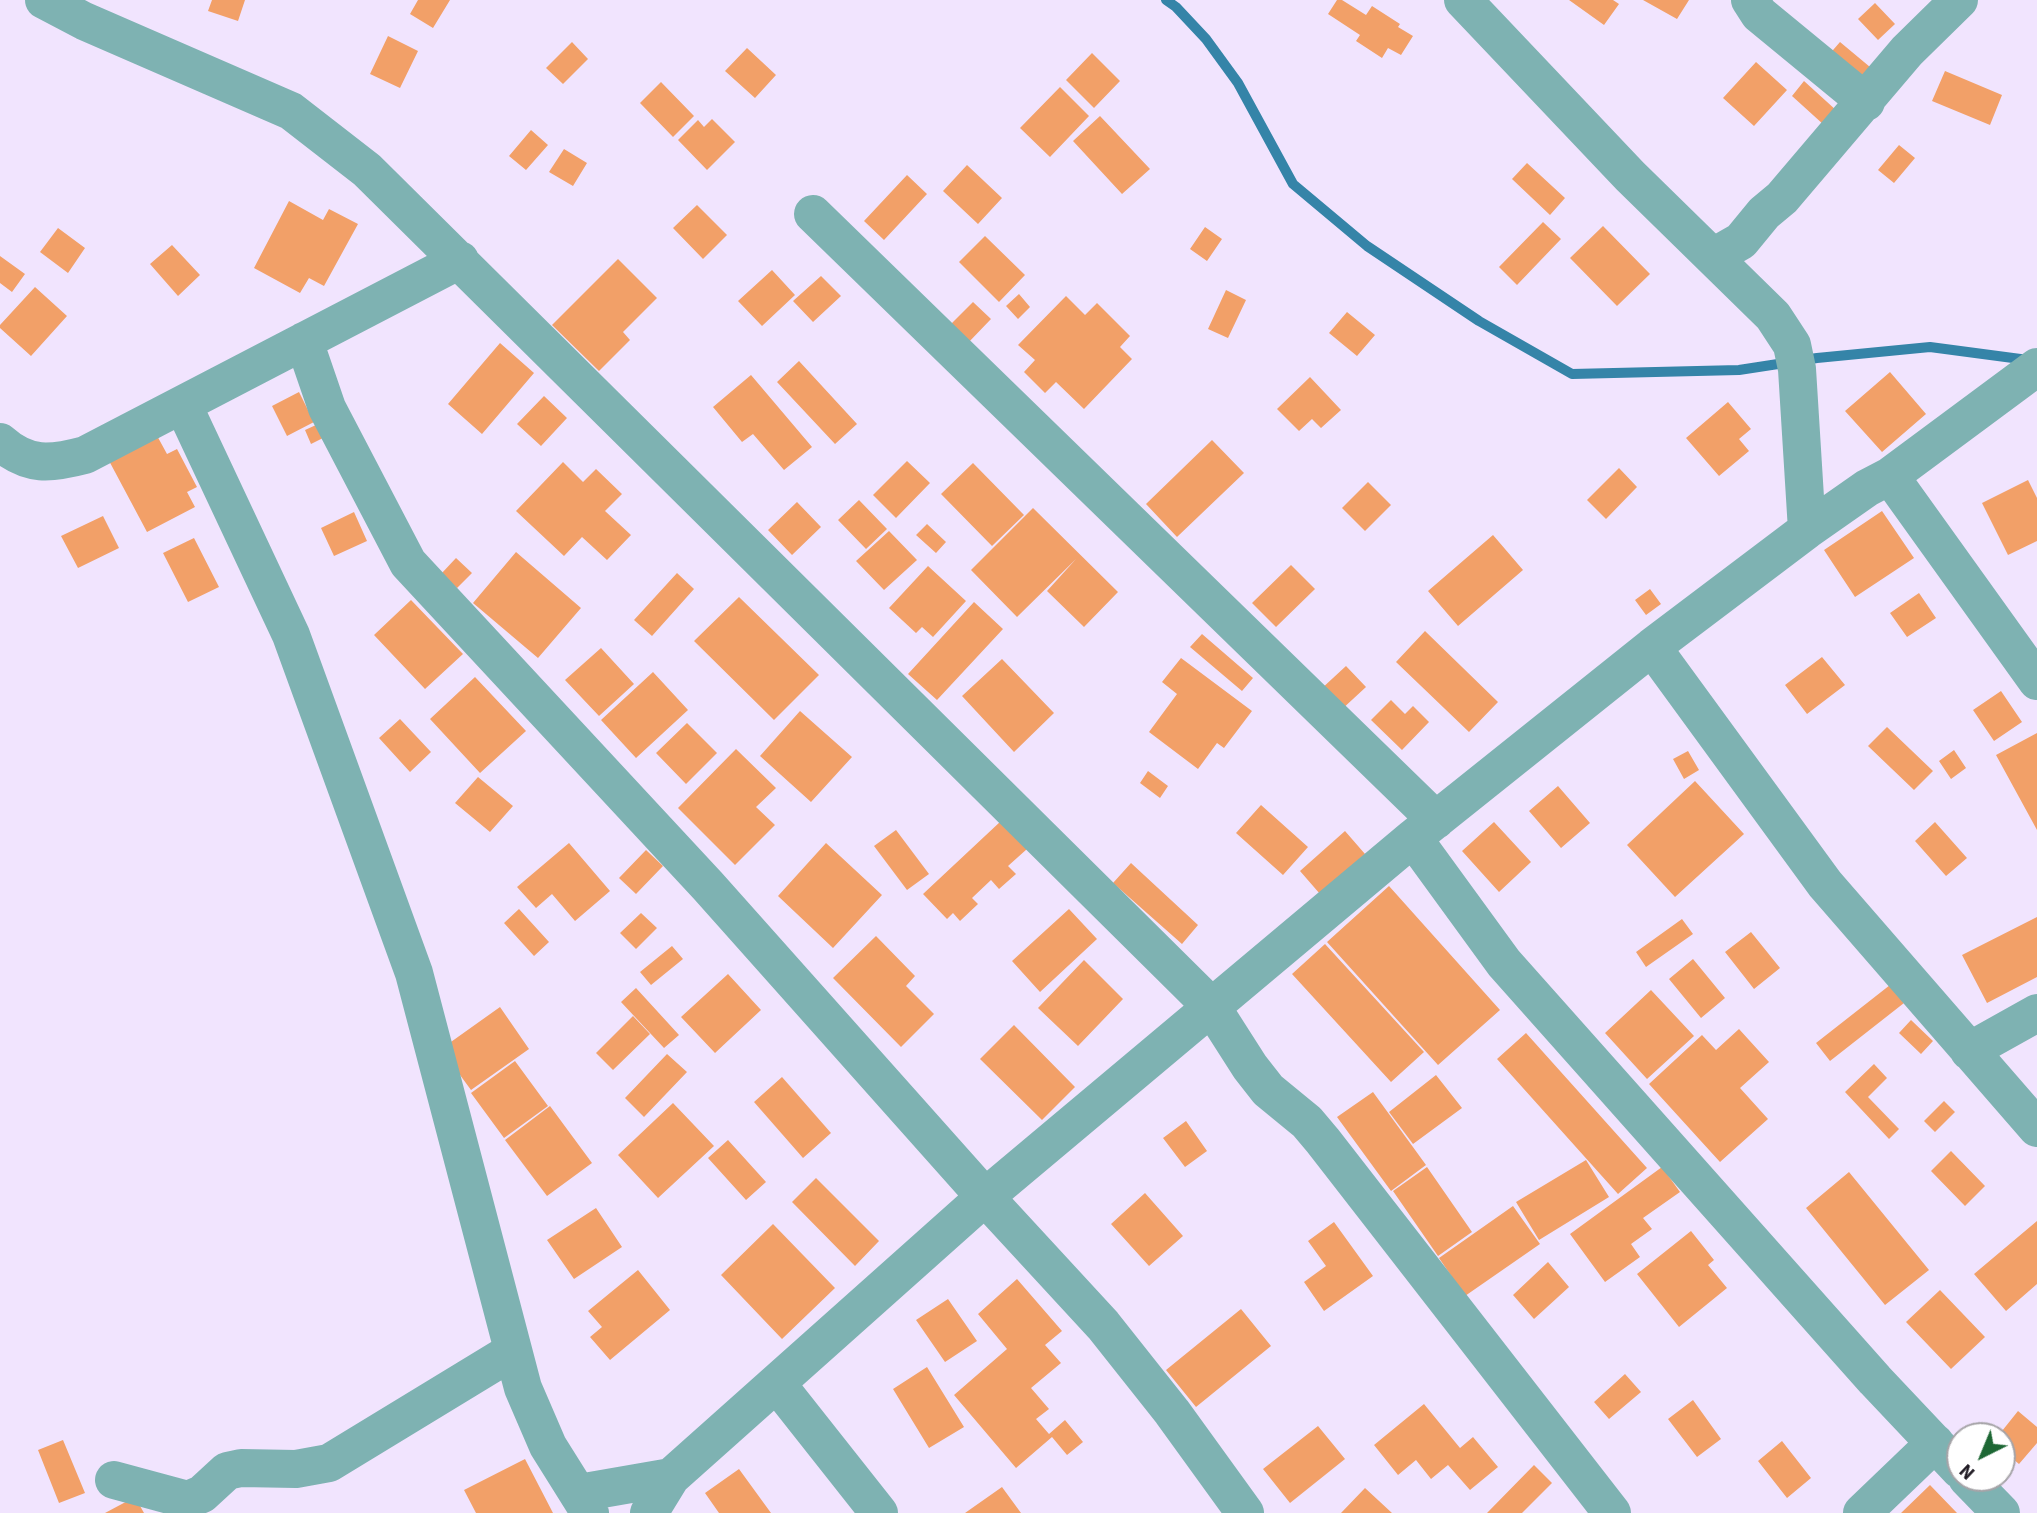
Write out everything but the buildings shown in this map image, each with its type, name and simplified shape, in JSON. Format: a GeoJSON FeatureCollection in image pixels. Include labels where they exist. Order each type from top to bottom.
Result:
{"type":"FeatureCollection","features":[{"type":"Feature","properties":{"kind":"street"},"geometry":{"type":"LineString","coordinates":[[44,0],[84,22],[291,111],[368,170],[1211,1006],[1256,1075],[1268,1090],[1307,1122],[1612,1513]]}},
{"type":"Feature","properties":{"kind":"street"},"geometry":{"type":"LineString","coordinates":[[1464,0],[1630,176],[1727,249],[1743,287],[1773,316],[1794,357],[1807,530]]}},
{"type":"Feature","properties":{"kind":"street"},"geometry":{"type":"LineString","coordinates":[[1750,0],[1759,14],[1866,102]]}},
{"type":"Feature","properties":{"kind":"street"},"geometry":{"type":"LineString","coordinates":[[1727,249],[1782,198],[1907,51],[1958,0]]}},
{"type":"Feature","properties":{"kind":"street"},"geometry":{"type":"LineString","coordinates":[[813,214],[1425,829],[1504,963],[1946,1456]]}},
{"type":"Feature","properties":{"kind":"street"},"geometry":{"type":"LineString","coordinates":[[0,442],[27,460],[55,463],[85,455],[460,260]]}},
{"type":"Feature","properties":{"kind":"street"},"geometry":{"type":"LineString","coordinates":[[304,341],[327,408],[408,563],[708,886],[985,1197],[1103,1325],[1172,1412],[1245,1513]]}},
{"type":"Feature","properties":{"kind":"street"},"geometry":{"type":"LineString","coordinates":[[649,1513],[671,1477],[985,1197],[1425,829],[1652,648],[1807,530],[1867,488],[1890,476],[2037,367]]}},
{"type":"Feature","properties":{"kind":"street"},"geometry":{"type":"LineString","coordinates":[[183,405],[291,635],[414,973],[523,1388],[548,1446],[585,1503],[671,1477]]}},
{"type":"Feature","properties":{"kind":"street"},"geometry":{"type":"LineString","coordinates":[[1890,476],[2037,681]]}},
{"type":"Feature","properties":{"kind":"street"},"geometry":{"type":"LineString","coordinates":[[1652,648],[1825,884],[2037,1128]]}},
{"type":"Feature","properties":{"kind":"street"},"geometry":{"type":"LineString","coordinates":[[1969,1051],[2037,1013]]}},
{"type":"Feature","properties":{"kind":"street"},"geometry":{"type":"LineString","coordinates":[[114,1480],[188,1500],[202,1494],[227,1471],[241,1468],[296,1469],[329,1463],[513,1351]]}},
{"type":"Feature","properties":{"kind":"street"},"geometry":{"type":"LineString","coordinates":[[776,1384],[879,1513]]}},
{"type":"Feature","properties":{"kind":"street"},"geometry":{"type":"LineString","coordinates":[[1862,1513],[1946,1458]]}},
{"type":"Feature","properties":{"kind":"street"},"geometry":{"type":"LineString","coordinates":[[1981,1492],[2001,1513]]}},
{"type":"Feature","properties":{"kind":"waterway"},"geometry":{"type":"LineString","coordinates":[[1166,0],[1206,39],[1238,83],[1293,184],[1367,246],[1479,321],[1572,374],[1739,370],[1817,358],[1930,347],[2028,360]]}}]}
